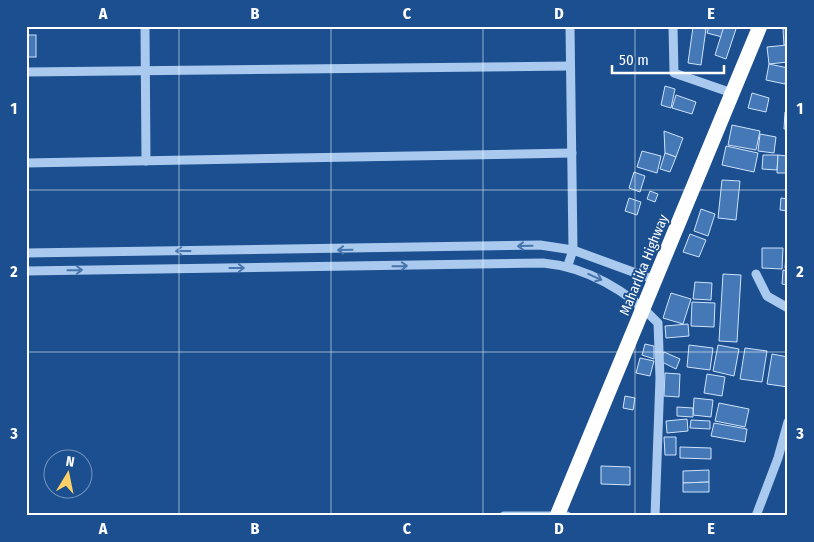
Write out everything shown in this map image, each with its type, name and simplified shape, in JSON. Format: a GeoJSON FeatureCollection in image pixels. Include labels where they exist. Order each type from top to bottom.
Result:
{"type":"FeatureCollection","features":[{"type":"Feature","properties":{"kind":"highway","name":"Maharlika Highway"},"geometry":{"type":"LineString","coordinates":[[561,515],[760,26]]}},
{"type":"Feature","properties":{"kind":"street"},"geometry":{"type":"LineString","coordinates":[[145,26],[146,161]]}},
{"type":"Feature","properties":{"kind":"street"},"geometry":{"type":"LineString","coordinates":[[568,265],[574,250],[570,26]]}},
{"type":"Feature","properties":{"kind":"street"},"geometry":{"type":"LineString","coordinates":[[673,26],[674,73],[732,93]]}},
{"type":"Feature","properties":{"kind":"street"},"geometry":{"type":"LineString","coordinates":[[26,72],[570,66]]}},
{"type":"Feature","properties":{"kind":"street"},"geometry":{"type":"LineString","coordinates":[[26,163],[572,153]]}},
{"type":"Feature","properties":{"kind":"street"},"geometry":{"type":"LineString","coordinates":[[26,253],[540,246],[574,250],[656,280]]}},
{"type":"Feature","properties":{"kind":"street"},"geometry":{"type":"LineString","coordinates":[[26,271],[543,263],[568,265],[604,281],[644,308],[658,323],[660,378],[655,516]]}},
{"type":"Feature","properties":{"kind":"street"},"geometry":{"type":"LineString","coordinates":[[756,274],[766,296],[788,308]]}},
{"type":"Feature","properties":{"kind":"street"},"geometry":{"type":"LineString","coordinates":[[756,516],[778,458],[788,422]]}},
{"type":"Feature","properties":{"kind":"street"},"geometry":{"type":"LineString","coordinates":[[778,458],[788,458]]}},
{"type":"Feature","properties":{"kind":"street"},"geometry":{"type":"LineString","coordinates":[[504,516],[561,515]]}},
{"type":"Feature","properties":{"kind":"building"},"geometry":{"type":"Polygon","coordinates":[[[709,26],[724,26],[722,37],[707,33],[709,26]]]}},
{"type":"Feature","properties":{"kind":"building"},"geometry":{"type":"Polygon","coordinates":[[[724,26],[737,26],[726,59],[715,55],[724,26]]]}},
{"type":"Feature","properties":{"kind":"building"},"geometry":{"type":"Polygon","coordinates":[[[693,27],[706,29],[701,65],[688,63],[693,27]]]}},
{"type":"Feature","properties":{"kind":"building"},"geometry":{"type":"Polygon","coordinates":[[[788,28],[788,45],[784,45],[783,29],[788,28]]]}},
{"type":"Feature","properties":{"kind":"building"},"geometry":{"type":"Polygon","coordinates":[[[26,35],[36,35],[36,57],[26,57],[26,35]]]}},
{"type":"Feature","properties":{"kind":"building"},"geometry":{"type":"Polygon","coordinates":[[[787,45],[788,62],[769,64],[767,47],[787,45]]]}},
{"type":"Feature","properties":{"kind":"building"},"geometry":{"type":"Polygon","coordinates":[[[769,64],[788,68],[785,84],[766,80],[769,64]]]}},
{"type":"Feature","properties":{"kind":"building"},"geometry":{"type":"Polygon","coordinates":[[[665,86],[675,89],[671,108],[661,105],[665,86]]]}},
{"type":"Feature","properties":{"kind":"building"},"geometry":{"type":"Polygon","coordinates":[[[752,93],[769,98],[766,112],[748,108],[752,93]]]}},
{"type":"Feature","properties":{"kind":"building"},"geometry":{"type":"Polygon","coordinates":[[[676,95],[696,102],[692,114],[672,108],[676,95]]]}},
{"type":"Feature","properties":{"kind":"building"},"geometry":{"type":"Polygon","coordinates":[[[785,112],[788,112],[788,129],[784,129],[785,112]]]}},
{"type":"Feature","properties":{"kind":"building"},"geometry":{"type":"Polygon","coordinates":[[[732,125],[760,131],[756,150],[728,145],[732,125]]]}},
{"type":"Feature","properties":{"kind":"building"},"geometry":{"type":"Polygon","coordinates":[[[664,131],[683,138],[676,157],[665,153],[664,131]]]}},
{"type":"Feature","properties":{"kind":"building"},"geometry":{"type":"Polygon","coordinates":[[[760,134],[776,137],[774,153],[758,151],[760,134]]]}},
{"type":"Feature","properties":{"kind":"building"},"geometry":{"type":"Polygon","coordinates":[[[726,146],[758,153],[754,172],[722,165],[726,146]]]}},
{"type":"Feature","properties":{"kind":"building"},"geometry":{"type":"Polygon","coordinates":[[[642,151],[661,156],[657,173],[637,167],[642,151]]]}},
{"type":"Feature","properties":{"kind":"building"},"geometry":{"type":"Polygon","coordinates":[[[665,153],[676,157],[670,172],[660,169],[665,153]]]}},
{"type":"Feature","properties":{"kind":"building"},"geometry":{"type":"Polygon","coordinates":[[[763,155],[778,155],[777,170],[762,169],[763,155]]]}},
{"type":"Feature","properties":{"kind":"building"},"geometry":{"type":"Polygon","coordinates":[[[778,155],[788,156],[788,173],[777,173],[778,155]]]}},
{"type":"Feature","properties":{"kind":"building"},"geometry":{"type":"Polygon","coordinates":[[[634,172],[645,176],[640,192],[629,188],[634,172]]]}},
{"type":"Feature","properties":{"kind":"building"},"geometry":{"type":"Polygon","coordinates":[[[722,180],[740,181],[736,220],[718,218],[722,180]]]}},
{"type":"Feature","properties":{"kind":"building"},"geometry":{"type":"Polygon","coordinates":[[[650,191],[658,194],[655,202],[647,199],[650,191]]]}},
{"type":"Feature","properties":{"kind":"building"},"geometry":{"type":"Polygon","coordinates":[[[629,198],[641,202],[637,215],[625,211],[629,198]]]}},
{"type":"Feature","properties":{"kind":"building"},"geometry":{"type":"Polygon","coordinates":[[[781,198],[788,199],[788,211],[780,210],[781,198]]]}},
{"type":"Feature","properties":{"kind":"building"},"geometry":{"type":"Polygon","coordinates":[[[701,209],[715,214],[708,236],[694,231],[701,209]]]}},
{"type":"Feature","properties":{"kind":"building"},"geometry":{"type":"Polygon","coordinates":[[[690,234],[706,240],[699,257],[683,252],[690,234]]]}},
{"type":"Feature","properties":{"kind":"building"},"geometry":{"type":"Polygon","coordinates":[[[787,243],[788,268],[785,268],[787,243]]]}},
{"type":"Feature","properties":{"kind":"building"},"geometry":{"type":"Polygon","coordinates":[[[762,248],[783,248],[782,269],[762,268],[762,248]]]}},
{"type":"Feature","properties":{"kind":"building"},"geometry":{"type":"Polygon","coordinates":[[[783,270],[788,271],[788,285],[782,284],[783,270]]]}},
{"type":"Feature","properties":{"kind":"building"},"geometry":{"type":"Polygon","coordinates":[[[723,274],[741,275],[737,342],[719,341],[723,274]]]}},
{"type":"Feature","properties":{"kind":"building"},"geometry":{"type":"Polygon","coordinates":[[[695,282],[712,283],[711,300],[693,299],[695,282]]]}},
{"type":"Feature","properties":{"kind":"building"},"geometry":{"type":"Polygon","coordinates":[[[671,293],[691,299],[683,324],[663,318],[671,293]]]}},
{"type":"Feature","properties":{"kind":"building"},"geometry":{"type":"Polygon","coordinates":[[[692,302],[715,303],[714,327],[691,326],[692,302]]]}},
{"type":"Feature","properties":{"kind":"building"},"geometry":{"type":"Polygon","coordinates":[[[688,324],[689,336],[666,338],[665,326],[688,324]]]}},
{"type":"Feature","properties":{"kind":"building"},"geometry":{"type":"Polygon","coordinates":[[[645,344],[654,346],[654,359],[642,355],[645,344]]]}},
{"type":"Feature","properties":{"kind":"building"},"geometry":{"type":"Polygon","coordinates":[[[689,345],[713,348],[710,370],[687,367],[689,345]]]}},
{"type":"Feature","properties":{"kind":"building"},"geometry":{"type":"Polygon","coordinates":[[[718,345],[739,349],[734,376],[713,371],[718,345]]]}},
{"type":"Feature","properties":{"kind":"building"},"geometry":{"type":"Polygon","coordinates":[[[745,348],[767,351],[762,382],[740,379],[745,348]]]}},
{"type":"Feature","properties":{"kind":"building"},"geometry":{"type":"Polygon","coordinates":[[[664,352],[680,359],[676,369],[660,361],[664,352]]]}},
{"type":"Feature","properties":{"kind":"building"},"geometry":{"type":"Polygon","coordinates":[[[772,354],[788,357],[788,387],[767,384],[772,354]]]}},
{"type":"Feature","properties":{"kind":"building"},"geometry":{"type":"Polygon","coordinates":[[[640,358],[654,361],[650,376],[636,373],[640,358]]]}},
{"type":"Feature","properties":{"kind":"building"},"geometry":{"type":"Polygon","coordinates":[[[665,373],[680,374],[679,397],[664,396],[665,373]]]}},
{"type":"Feature","properties":{"kind":"building"},"geometry":{"type":"Polygon","coordinates":[[[707,374],[725,377],[722,396],[704,393],[707,374]]]}},
{"type":"Feature","properties":{"kind":"building"},"geometry":{"type":"Polygon","coordinates":[[[625,396],[635,398],[633,410],[623,408],[625,396]]]}},
{"type":"Feature","properties":{"kind":"building"},"geometry":{"type":"Polygon","coordinates":[[[694,398],[713,400],[711,417],[693,415],[694,398]]]}},
{"type":"Feature","properties":{"kind":"building"},"geometry":{"type":"Polygon","coordinates":[[[719,403],[749,409],[745,427],[715,421],[719,403]]]}},
{"type":"Feature","properties":{"kind":"building"},"geometry":{"type":"Polygon","coordinates":[[[677,407],[693,408],[693,417],[677,416],[677,407]]]}},
{"type":"Feature","properties":{"kind":"building"},"geometry":{"type":"Polygon","coordinates":[[[687,419],[688,431],[667,433],[666,421],[687,419]]]}},
{"type":"Feature","properties":{"kind":"building"},"geometry":{"type":"Polygon","coordinates":[[[691,420],[710,421],[710,429],[690,428],[691,420]]]}},
{"type":"Feature","properties":{"kind":"building"},"geometry":{"type":"Polygon","coordinates":[[[714,423],[747,429],[745,442],[711,436],[714,423]]]}},
{"type":"Feature","properties":{"kind":"building"},"geometry":{"type":"Polygon","coordinates":[[[664,437],[676,437],[676,455],[665,455],[664,437]]]}},
{"type":"Feature","properties":{"kind":"building"},"geometry":{"type":"Polygon","coordinates":[[[680,447],[711,448],[711,459],[680,458],[680,447]]]}},
{"type":"Feature","properties":{"kind":"building"},"geometry":{"type":"Polygon","coordinates":[[[601,466],[630,467],[630,485],[601,484],[601,466]]]}},
{"type":"Feature","properties":{"kind":"building"},"geometry":{"type":"Polygon","coordinates":[[[709,470],[709,482],[683,483],[683,471],[709,470]]]}},
{"type":"Feature","properties":{"kind":"building"},"geometry":{"type":"Polygon","coordinates":[[[709,482],[709,492],[683,492],[683,483],[709,482]]]}}]}
